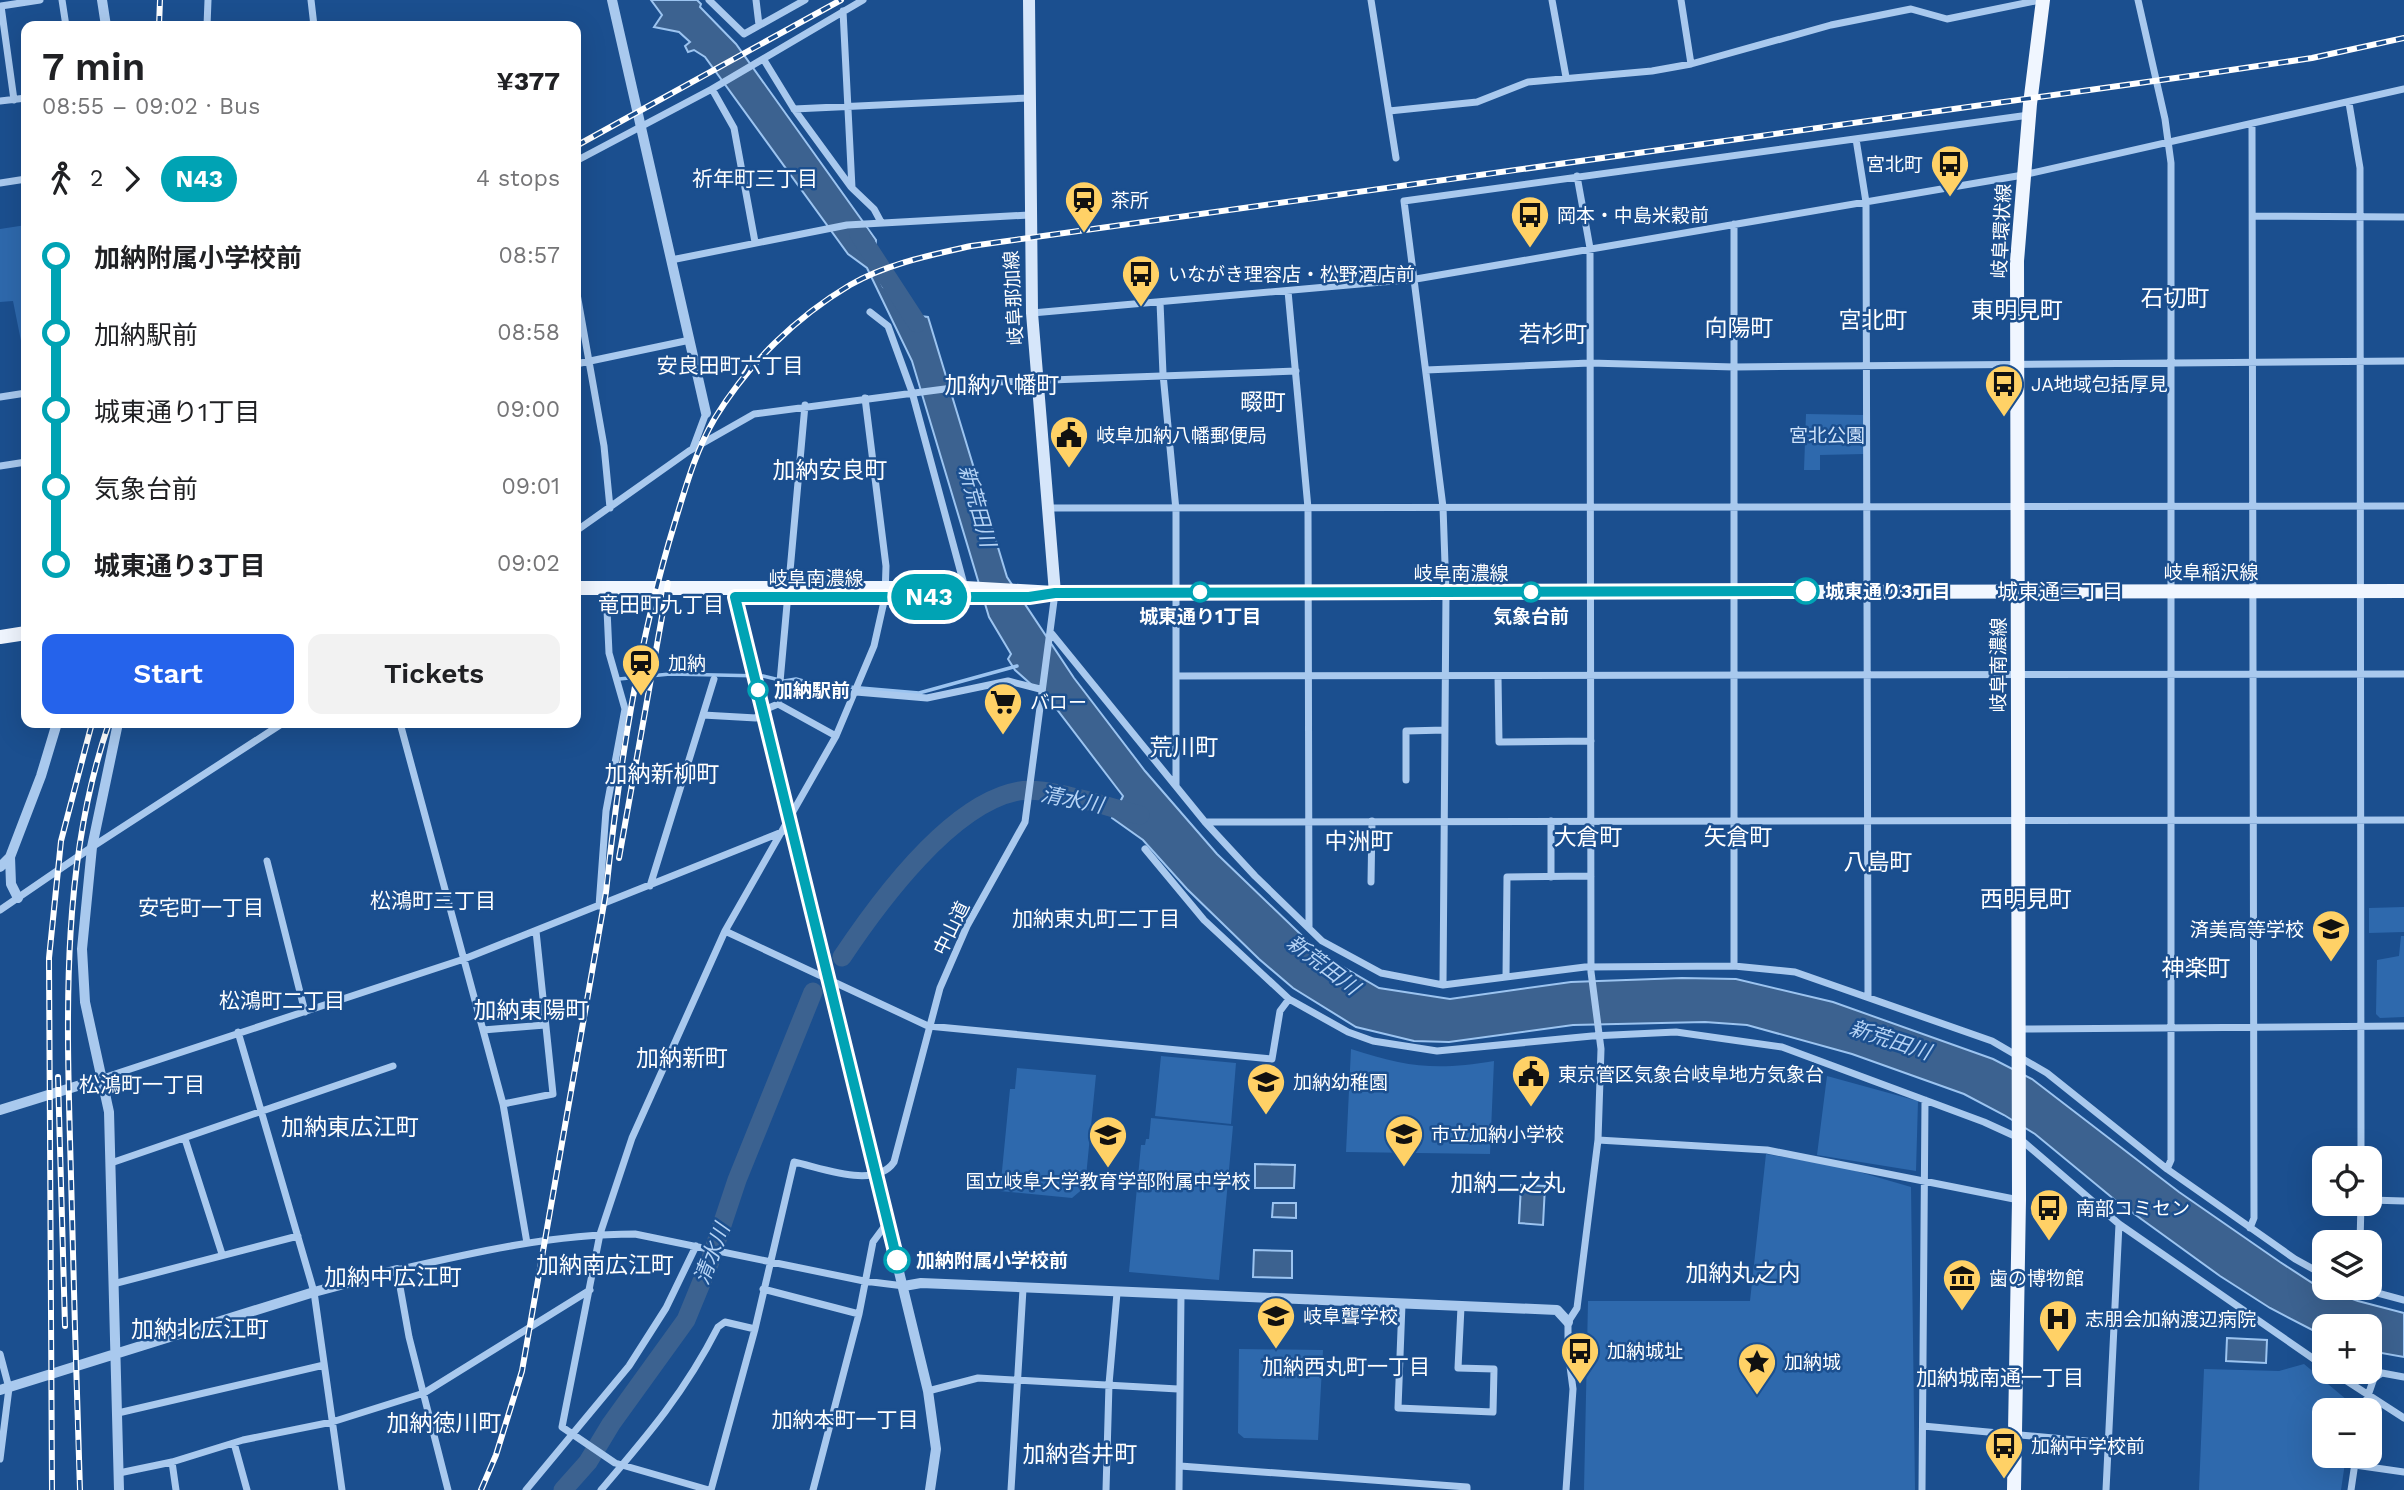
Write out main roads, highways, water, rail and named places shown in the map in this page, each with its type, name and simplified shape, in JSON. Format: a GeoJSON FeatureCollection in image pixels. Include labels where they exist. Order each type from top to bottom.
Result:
{"type":"FeatureCollection","features":[{"type":"Feature","properties":{"kind":"main road","name":"岐阜那加線"},"geometry":{"type":"LineString","coordinates":[[1029,0],[1032,313],[1055,593]]}},
{"type":"Feature","properties":{"kind":"main road","name":"岐阜環状線"},"geometry":{"type":"LineString","coordinates":[[2017,591],[2017,261],[2041,0]]}},
{"type":"Feature","properties":{"kind":"main road","name":"岐阜南濃線"},"geometry":{"type":"LineString","coordinates":[[581,589],[606,592],[734,593],[2017,591],[2019,1200],[2014,1490]]}},
{"type":"Feature","properties":{"kind":"main road","name":"岐阜稲沢線"},"geometry":{"type":"LineString","coordinates":[[2017,591],[2404,591]]}},
{"type":"Feature","properties":{"kind":"main road","name":"岐阜南濃線"},"geometry":{"type":"LineString","coordinates":[[581,596],[606,592]]}},
{"type":"Feature","properties":{"kind":"main road"},"geometry":{"type":"LineString","coordinates":[[0,637],[21,634]]}},
{"type":"Feature","properties":{"kind":"main road"},"geometry":{"type":"LineString","coordinates":[[0,646],[21,642]]}},
{"type":"Feature","properties":{"kind":"water"},"geometry":{"type":"Polygon","coordinates":[[[651,0],[697,0],[701,4],[700,7],[736,44],[876,240],[874,267],[883,287],[909,302],[920,316],[928,317],[1007,577],[1074,678],[1145,771],[1217,854],[1321,954],[1379,988],[1450,999],[1571,982],[1736,979],[1833,1002],[1993,1059],[2032,1079],[2179,1192],[2312,1283],[2312,1300],[2355,1300],[2404,1313],[2404,1357],[2382,1353],[2382,1314],[2312,1314],[2312,1330],[2270,1308],[2220,1276],[2115,1200],[2035,1134],[2004,1115],[1964,1094],[1852,1054],[1747,1025],[1705,1022],[1573,1025],[1449,1042],[1414,1041],[1356,1027],[1293,988],[1187,889],[1143,840],[1112,818],[1123,796],[1052,703],[1015,670],[1008,659],[1011,654],[989,617],[912,361],[867,268],[848,254],[705,57],[694,50],[688,52],[685,46],[690,42],[679,32],[654,27],[662,15],[651,0]]]}},
{"type":"Feature","properties":{"kind":"water"},"geometry":{"type":"Polygon","coordinates":[[[1255,1164],[1295,1165],[1294,1188],[1255,1188],[1255,1164]]]}},
{"type":"Feature","properties":{"kind":"water"},"geometry":{"type":"Polygon","coordinates":[[[1521,1185],[1545,1186],[1543,1225],[1519,1223],[1521,1185]]]}},
{"type":"Feature","properties":{"kind":"water"},"geometry":{"type":"Polygon","coordinates":[[[1273,1203],[1296,1203],[1296,1218],[1272,1217],[1273,1203]]]}},
{"type":"Feature","properties":{"kind":"water"},"geometry":{"type":"Polygon","coordinates":[[[1254,1250],[1292,1251],[1292,1278],[1253,1277],[1254,1250]]]}},
{"type":"Feature","properties":{"kind":"water"},"geometry":{"type":"Polygon","coordinates":[[[2227,1338],[2267,1340],[2266,1363],[2226,1361],[2227,1338]]]}},
{"type":"Feature","properties":{"kind":"waterway","name":"新荒田川"},"geometry":{"type":"LineString","coordinates":[[859,234],[917,323]]}},
{"type":"Feature","properties":{"kind":"waterway"},"geometry":{"type":"LineString","coordinates":[[619,679],[670,674],[763,676],[784,681],[796,679],[814,684],[919,693],[1017,666]]}},
{"type":"Feature","properties":{"kind":"waterway","name":"清水川"},"geometry":{"type":"LineString","coordinates":[[842,957],[875,910],[918,858],[968,814],[993,799],[1031,790],[1079,798],[1140,815]]}},
{"type":"Feature","properties":{"kind":"waterway","name":"清水川"},"geometry":{"type":"LineString","coordinates":[[563,1490],[588,1462],[611,1424],[686,1320],[709,1264],[737,1180],[813,992]]}},
{"type":"Feature","properties":{"kind":"railway"},"geometry":{"type":"LineString","coordinates":[[159,21],[160,0]]}},
{"type":"Feature","properties":{"kind":"railway"},"geometry":{"type":"LineString","coordinates":[[581,143],[841,0]]}},
{"type":"Feature","properties":{"kind":"railway"},"geometry":{"type":"LineString","coordinates":[[481,1490],[496,1455],[522,1371],[606,892],[617,799],[640,659],[662,567],[692,468],[715,418],[758,361],[811,312],[850,285],[878,271],[971,246],[2197,75],[2312,58],[2404,38]]}},
{"type":"Feature","properties":{"kind":"railway"},"geometry":{"type":"LineString","coordinates":[[619,858],[668,583]]}},
{"type":"Feature","properties":{"kind":"railway"},"geometry":{"type":"LineString","coordinates":[[52,1490],[49,958],[61,841],[91,728]]}},
{"type":"Feature","properties":{"kind":"railway"},"geometry":{"type":"LineString","coordinates":[[80,1490],[68,1062],[70,947],[81,833],[108,728]]}},
{"type":"Feature","properties":{"kind":"railway"},"geometry":{"type":"LineString","coordinates":[[58,1077],[65,1326]]}},
{"type":"Feature","properties":{"kind":"place","name":"宮北町"},"geometry":{"type":"Point","coordinates":[1950,198]}},
{"type":"Feature","properties":{"kind":"place","name":"茶所"},"geometry":{"type":"Point","coordinates":[1084,234]}},
{"type":"Feature","properties":{"kind":"place","name":"岡本・中島米穀前"},"geometry":{"type":"Point","coordinates":[1530,249]}},
{"type":"Feature","properties":{"kind":"place","name":"いながき理容店・松野酒店前"},"geometry":{"type":"Point","coordinates":[1141,308]}},
{"type":"Feature","properties":{"kind":"place","name":"JA地域包括厚見"},"geometry":{"type":"Point","coordinates":[2004,418]}},
{"type":"Feature","properties":{"kind":"place","name":"岐阜加納八幡郵便局"},"geometry":{"type":"Point","coordinates":[1069,469]}},
{"type":"Feature","properties":{"kind":"place","name":"城東通り3丁目"},"geometry":{"type":"Point","coordinates":[1806,591]}},
{"type":"Feature","properties":{"kind":"place","name":"城東通り1丁目"},"geometry":{"type":"Point","coordinates":[1200,592]}},
{"type":"Feature","properties":{"kind":"place","name":"気象台前"},"geometry":{"type":"Point","coordinates":[1531,592]}},
{"type":"Feature","properties":{"kind":"place","name":"加納駅前"},"geometry":{"type":"Point","coordinates":[758,690]}},
{"type":"Feature","properties":{"kind":"place","name":"加納"},"geometry":{"type":"Point","coordinates":[641,697]}},
{"type":"Feature","properties":{"kind":"place","name":"バロー"},"geometry":{"type":"Point","coordinates":[1003,736]}},
{"type":"Feature","properties":{"kind":"place","name":"済美高等学校"},"geometry":{"type":"Point","coordinates":[2331,963]}},
{"type":"Feature","properties":{"kind":"place","name":"東京管区気象台岐阜地方気象台"},"geometry":{"type":"Point","coordinates":[1531,1108]}},
{"type":"Feature","properties":{"kind":"place","name":"加納幼稚園"},"geometry":{"type":"Point","coordinates":[1266,1116]}},
{"type":"Feature","properties":{"kind":"place","name":"市立加納小学校"},"geometry":{"type":"Point","coordinates":[1404,1168]}},
{"type":"Feature","properties":{"kind":"place","name":"国立岐阜大学教育学部附属中学校"},"geometry":{"type":"Point","coordinates":[1108,1169]}},
{"type":"Feature","properties":{"kind":"place","name":"南部コミセン"},"geometry":{"type":"Point","coordinates":[2049,1242]}},
{"type":"Feature","properties":{"kind":"place","name":"加納附属小学校前"},"geometry":{"type":"Point","coordinates":[897,1260]}},
{"type":"Feature","properties":{"kind":"place","name":"歯の博物館"},"geometry":{"type":"Point","coordinates":[1962,1312]}},
{"type":"Feature","properties":{"kind":"place","name":"岐阜聾学校"},"geometry":{"type":"Point","coordinates":[1276,1350]}},
{"type":"Feature","properties":{"kind":"place","name":"志朋会加納渡辺病院"},"geometry":{"type":"Point","coordinates":[2058,1353]}},
{"type":"Feature","properties":{"kind":"place","name":"加納城址"},"geometry":{"type":"Point","coordinates":[1580,1385]}},
{"type":"Feature","properties":{"kind":"place","name":"加納城"},"geometry":{"type":"Point","coordinates":[1757,1396]}},
{"type":"Feature","properties":{"kind":"place","name":"加納中学校前"},"geometry":{"type":"Point","coordinates":[2004,1480]}},
{"type":"Feature","properties":{"kind":"district","name":"祈年町三丁目"},"geometry":{"type":"Point","coordinates":[755,179]}},
{"type":"Feature","properties":{"kind":"district","name":"石切町"},"geometry":{"type":"Point","coordinates":[2175,298]}},
{"type":"Feature","properties":{"kind":"district","name":"東明見町"},"geometry":{"type":"Point","coordinates":[2017,310]}},
{"type":"Feature","properties":{"kind":"district","name":"宮北町"},"geometry":{"type":"Point","coordinates":[1873,320]}},
{"type":"Feature","properties":{"kind":"district","name":"向陽町"},"geometry":{"type":"Point","coordinates":[1739,328]}},
{"type":"Feature","properties":{"kind":"district","name":"若杉町"},"geometry":{"type":"Point","coordinates":[1553,334]}},
{"type":"Feature","properties":{"kind":"district","name":"安良田町六丁目"},"geometry":{"type":"Point","coordinates":[730,366]}},
{"type":"Feature","properties":{"kind":"district","name":"加納八幡町"},"geometry":{"type":"Point","coordinates":[1002,385]}},
{"type":"Feature","properties":{"kind":"district","name":"畷町"},"geometry":{"type":"Point","coordinates":[1263,402]}},
{"type":"Feature","properties":{"kind":"district","name":"加納安良町"},"geometry":{"type":"Point","coordinates":[830,470]}},
{"type":"Feature","properties":{"kind":"district","name":"城東通三丁目"},"geometry":{"type":"Point","coordinates":[2060,592]}},
{"type":"Feature","properties":{"kind":"district","name":"竜田町九丁目"},"geometry":{"type":"Point","coordinates":[661,605]}},
{"type":"Feature","properties":{"kind":"district","name":"荒川町"},"geometry":{"type":"Point","coordinates":[1184,747]}},
{"type":"Feature","properties":{"kind":"district","name":"加納新柳町"},"geometry":{"type":"Point","coordinates":[662,774]}},
{"type":"Feature","properties":{"kind":"district","name":"大倉町"},"geometry":{"type":"Point","coordinates":[1588,837]}},
{"type":"Feature","properties":{"kind":"district","name":"矢倉町"},"geometry":{"type":"Point","coordinates":[1738,837]}},
{"type":"Feature","properties":{"kind":"district","name":"中洲町"},"geometry":{"type":"Point","coordinates":[1359,841]}},
{"type":"Feature","properties":{"kind":"district","name":"八島町"},"geometry":{"type":"Point","coordinates":[1878,862]}},
{"type":"Feature","properties":{"kind":"district","name":"西明見町"},"geometry":{"type":"Point","coordinates":[2026,899]}},
{"type":"Feature","properties":{"kind":"district","name":"松鴻町三丁目"},"geometry":{"type":"Point","coordinates":[433,901]}},
{"type":"Feature","properties":{"kind":"district","name":"安宅町一丁目"},"geometry":{"type":"Point","coordinates":[201,908]}},
{"type":"Feature","properties":{"kind":"district","name":"加納東丸町二丁目"},"geometry":{"type":"Point","coordinates":[1096,919]}},
{"type":"Feature","properties":{"kind":"district","name":"神楽町"},"geometry":{"type":"Point","coordinates":[2196,968]}},
{"type":"Feature","properties":{"kind":"district","name":"松鴻町二丁目"},"geometry":{"type":"Point","coordinates":[282,1001]}},
{"type":"Feature","properties":{"kind":"district","name":"加納東陽町"},"geometry":{"type":"Point","coordinates":[531,1010]}},
{"type":"Feature","properties":{"kind":"district","name":"加納新町"},"geometry":{"type":"Point","coordinates":[682,1058]}},
{"type":"Feature","properties":{"kind":"district","name":"松鴻町一丁目"},"geometry":{"type":"Point","coordinates":[142,1085]}},
{"type":"Feature","properties":{"kind":"district","name":"加納東広江町"},"geometry":{"type":"Point","coordinates":[350,1127]}},
{"type":"Feature","properties":{"kind":"district","name":"加納二之丸"},"geometry":{"type":"Point","coordinates":[1508,1183]}},
{"type":"Feature","properties":{"kind":"district","name":"加納南広江町"},"geometry":{"type":"Point","coordinates":[605,1265]}},
{"type":"Feature","properties":{"kind":"district","name":"加納丸之内"},"geometry":{"type":"Point","coordinates":[1743,1273]}},
{"type":"Feature","properties":{"kind":"district","name":"加納中広江町"},"geometry":{"type":"Point","coordinates":[393,1277]}},
{"type":"Feature","properties":{"kind":"district","name":"加納北広江町"},"geometry":{"type":"Point","coordinates":[200,1329]}},
{"type":"Feature","properties":{"kind":"district","name":"加納西丸町一丁目"},"geometry":{"type":"Point","coordinates":[1346,1367]}},
{"type":"Feature","properties":{"kind":"district","name":"加納城南通一丁目"},"geometry":{"type":"Point","coordinates":[2000,1378]}},
{"type":"Feature","properties":{"kind":"district","name":"加納本町一丁目"},"geometry":{"type":"Point","coordinates":[845,1420]}},
{"type":"Feature","properties":{"kind":"district","name":"加納徳川町"},"geometry":{"type":"Point","coordinates":[444,1423]}},
{"type":"Feature","properties":{"kind":"district","name":"加納沓井町"},"geometry":{"type":"Point","coordinates":[1080,1454]}},
{"type":"Feature","properties":{"kind":"park label","name":"宮北公園"},"geometry":{"type":"Point","coordinates":[1827,435]}}]}
